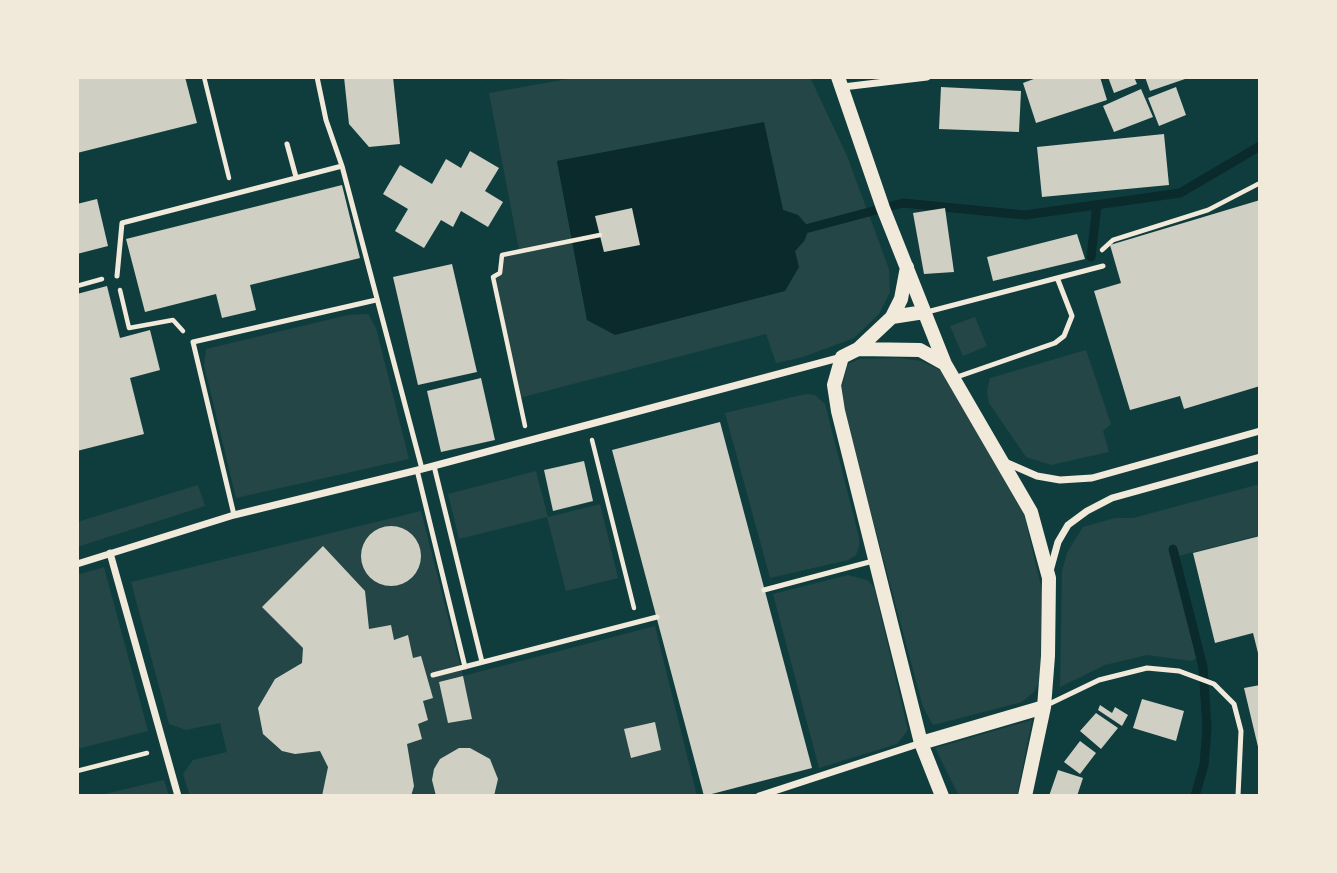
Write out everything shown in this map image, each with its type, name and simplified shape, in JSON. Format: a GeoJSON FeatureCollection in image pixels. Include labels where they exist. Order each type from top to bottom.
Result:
{"type":"FeatureCollection","features":[{"type":"Feature","properties":{"kind":"main road"},"geometry":{"type":"LineString","coordinates":[[840,82],[871,177],[945,364],[1005,462],[1031,512],[1049,578],[1044,707],[1025,796]]}},
{"type":"Feature","properties":{"kind":"main road"},"geometry":{"type":"LineString","coordinates":[[907,265],[901,299],[892,317],[858,349],[842,357],[834,385],[838,411],[921,743],[942,796]]}},
{"type":"Feature","properties":{"kind":"main road"},"geometry":{"type":"LineString","coordinates":[[892,317],[924,312]]}},
{"type":"Feature","properties":{"kind":"main road"},"geometry":{"type":"LineString","coordinates":[[858,349],[920,350],[945,364]]}},
{"type":"Feature","properties":{"kind":"main road"},"geometry":{"type":"LineString","coordinates":[[921,743],[1044,707]]}},
{"type":"Feature","properties":{"kind":"street"},"geometry":{"type":"LineString","coordinates":[[840,82],[928,77]]}},
{"type":"Feature","properties":{"kind":"street"},"geometry":{"type":"LineString","coordinates":[[77,564],[234,515],[420,470],[842,357]]}},
{"type":"Feature","properties":{"kind":"street"},"geometry":{"type":"LineString","coordinates":[[1005,462],[1037,476],[1060,480],[1093,478],[1260,431]]}},
{"type":"Feature","properties":{"kind":"street"},"geometry":{"type":"LineString","coordinates":[[1049,578],[1058,542],[1068,525],[1087,511],[1112,498],[1260,457]]}},
{"type":"Feature","properties":{"kind":"street"},"geometry":{"type":"LineString","coordinates":[[110,553],[178,796]]}},
{"type":"Feature","properties":{"kind":"street"},"geometry":{"type":"LineString","coordinates":[[759,796],[921,743]]}},
{"type":"Feature","properties":{"kind":"lane"},"geometry":{"type":"LineString","coordinates":[[317,77],[326,120],[342,166],[420,470],[465,667]]}},
{"type":"Feature","properties":{"kind":"lane"},"geometry":{"type":"LineString","coordinates":[[287,144],[296,177]]}},
{"type":"Feature","properties":{"kind":"lane"},"geometry":{"type":"LineString","coordinates":[[117,275],[122,223],[233,192],[342,166]]}},
{"type":"Feature","properties":{"kind":"lane"},"geometry":{"type":"LineString","coordinates":[[924,312],[1058,280],[1104,266]]}},
{"type":"Feature","properties":{"kind":"lane"},"geometry":{"type":"LineString","coordinates":[[954,379],[1055,343],[1064,336],[1072,316],[1058,280]]}},
{"type":"Feature","properties":{"kind":"lane"},"geometry":{"type":"LineString","coordinates":[[234,515],[194,342],[376,300]]}},
{"type":"Feature","properties":{"kind":"lane"},"geometry":{"type":"LineString","coordinates":[[434,466],[482,663]]}},
{"type":"Feature","properties":{"kind":"lane"},"geometry":{"type":"LineString","coordinates":[[764,590],[877,561]]}},
{"type":"Feature","properties":{"kind":"lane"},"geometry":{"type":"LineString","coordinates":[[433,675],[657,617]]}},
{"type":"Feature","properties":{"kind":"lane"},"geometry":{"type":"LineString","coordinates":[[1044,707],[1099,680],[1147,668],[1190,676],[1214,684],[1234,704],[1241,731],[1238,796]]}},
{"type":"Feature","properties":{"kind":"path"},"geometry":{"type":"LineString","coordinates":[[204,77],[233,192]]}},
{"type":"Feature","properties":{"kind":"path"},"geometry":{"type":"LineString","coordinates":[[1104,266],[1102,248],[1113,240],[1208,210],[1260,183]]}},
{"type":"Feature","properties":{"kind":"path"},"geometry":{"type":"LineString","coordinates":[[528,441],[493,277],[500,272],[502,255],[600,235]]}},
{"type":"Feature","properties":{"kind":"path"},"geometry":{"type":"LineString","coordinates":[[77,286],[117,275],[129,328],[173,320],[194,342]]}},
{"type":"Feature","properties":{"kind":"path"},"geometry":{"type":"LineString","coordinates":[[591,439],[637,622]]}},
{"type":"Feature","properties":{"kind":"path"},"geometry":{"type":"LineString","coordinates":[[77,771],[164,748]]}},
{"type":"Feature","properties":{"kind":"shaded area"},"geometry":{"type":"Polygon","coordinates":[[[579,77],[810,77],[847,156],[889,269],[890,292],[879,314],[854,338],[803,357],[776,363],[766,334],[519,398],[493,277],[500,272],[502,255],[519,250],[489,93],[579,77]],[[763,123],[557,161],[587,320],[795,251],[810,228],[798,215],[783,210],[763,123]]]}},
{"type":"Feature","properties":{"kind":"shaded area"},"geometry":{"type":"Polygon","coordinates":[[[764,122],[783,210],[798,215],[809,228],[804,241],[795,251],[799,267],[785,291],[615,335],[587,320],[557,161],[764,122]]]}},
{"type":"Feature","properties":{"kind":"shaded area"},"geometry":{"type":"Polygon","coordinates":[[[368,314],[376,328],[409,459],[236,498],[204,365],[206,349],[348,315],[368,314]]]}},
{"type":"Feature","properties":{"kind":"shaded area"},"geometry":{"type":"Polygon","coordinates":[[[975,317],[987,346],[963,356],[950,326],[975,317]]]}},
{"type":"Feature","properties":{"kind":"shaded area"},"geometry":{"type":"Polygon","coordinates":[[[1086,350],[1111,424],[1103,431],[1109,452],[1051,465],[1026,457],[989,403],[987,391],[990,378],[1086,350]]]}},
{"type":"Feature","properties":{"kind":"shaded area"},"geometry":{"type":"Polygon","coordinates":[[[899,358],[921,361],[940,370],[952,388],[1024,515],[1042,590],[1040,681],[1034,692],[1022,702],[933,725],[923,707],[844,412],[842,387],[848,364],[860,359],[899,358]]]}},
{"type":"Feature","properties":{"kind":"shaded area"},"geometry":{"type":"Polygon","coordinates":[[[806,394],[815,395],[825,404],[859,537],[859,547],[856,555],[848,560],[770,578],[725,413],[806,394]]]}},
{"type":"Feature","properties":{"kind":"shaded area"},"geometry":{"type":"Polygon","coordinates":[[[536,471],[548,517],[600,504],[618,578],[566,591],[547,517],[459,539],[448,494],[536,471]]]}},
{"type":"Feature","properties":{"kind":"shaded area"},"geometry":{"type":"Polygon","coordinates":[[[1260,484],[1260,535],[1179,556],[1202,654],[1192,661],[1147,655],[1105,665],[1060,687],[1062,571],[1067,553],[1083,527],[1115,518],[1133,518],[1260,484]]]}},
{"type":"Feature","properties":{"kind":"shaded area"},"geometry":{"type":"Polygon","coordinates":[[[198,485],[205,506],[77,547],[77,522],[198,485]]]}},
{"type":"Feature","properties":{"kind":"shaded area"},"geometry":{"type":"Polygon","coordinates":[[[421,511],[463,676],[655,626],[697,796],[190,796],[183,774],[193,760],[227,752],[220,723],[186,730],[169,724],[131,582],[421,511]]]}},
{"type":"Feature","properties":{"kind":"shaded area"},"geometry":{"type":"Polygon","coordinates":[[[104,567],[148,731],[77,749],[77,575],[104,567]]]}},
{"type":"Feature","properties":{"kind":"shaded area"},"geometry":{"type":"Polygon","coordinates":[[[848,575],[867,580],[874,587],[908,730],[897,744],[819,768],[773,594],[848,575]]]}},
{"type":"Feature","properties":{"kind":"shaded area"},"geometry":{"type":"Polygon","coordinates":[[[1032,720],[1017,796],[959,796],[935,748],[1032,720]]]}},
{"type":"Feature","properties":{"kind":"shaded area"},"geometry":{"type":"Polygon","coordinates":[[[164,780],[169,796],[96,796],[164,780]]]}},
{"type":"Feature","properties":{"kind":"building"},"geometry":{"type":"Polygon","coordinates":[[[77,77],[185,77],[197,123],[77,153],[77,77]]]}},
{"type":"Feature","properties":{"kind":"building"},"geometry":{"type":"Polygon","coordinates":[[[344,77],[393,77],[400,144],[369,147],[349,124],[344,77]]]}},
{"type":"Feature","properties":{"kind":"building"},"geometry":{"type":"Polygon","coordinates":[[[1039,77],[1100,77],[1107,100],[1036,123],[1023,83],[1039,77]]]}},
{"type":"Feature","properties":{"kind":"building"},"geometry":{"type":"Polygon","coordinates":[[[1108,77],[1134,77],[1137,84],[1114,93],[1108,77]]]}},
{"type":"Feature","properties":{"kind":"building"},"geometry":{"type":"Polygon","coordinates":[[[1145,77],[1184,77],[1185,79],[1150,91],[1145,77]]]}},
{"type":"Feature","properties":{"kind":"building"},"geometry":{"type":"Polygon","coordinates":[[[941,87],[1021,91],[1019,132],[939,129],[941,87]]]}},
{"type":"Feature","properties":{"kind":"building"},"geometry":{"type":"Polygon","coordinates":[[[1176,87],[1186,115],[1159,126],[1148,98],[1176,87]]]}},
{"type":"Feature","properties":{"kind":"building"},"geometry":{"type":"Polygon","coordinates":[[[1141,89],[1153,117],[1114,132],[1103,106],[1141,89]]]}},
{"type":"Feature","properties":{"kind":"building"},"geometry":{"type":"Polygon","coordinates":[[[1164,134],[1169,185],[1042,197],[1037,147],[1164,134]]]}},
{"type":"Feature","properties":{"kind":"building"},"geometry":{"type":"Polygon","coordinates":[[[470,151],[499,168],[485,191],[503,202],[488,227],[461,211],[453,227],[441,220],[424,248],[395,231],[408,209],[383,194],[400,165],[432,184],[446,159],[461,168],[470,151]]]}},
{"type":"Feature","properties":{"kind":"building"},"geometry":{"type":"Polygon","coordinates":[[[342,185],[360,258],[250,285],[256,310],[222,318],[216,294],[145,312],[126,239],[342,185]]]}},
{"type":"Feature","properties":{"kind":"building"},"geometry":{"type":"Polygon","coordinates":[[[97,199],[108,246],[77,254],[77,204],[97,199]]]}},
{"type":"Feature","properties":{"kind":"building"},"geometry":{"type":"Polygon","coordinates":[[[1260,200],[1260,386],[1184,409],[1180,396],[1130,410],[1094,291],[1121,283],[1110,245],[1260,200]]]}},
{"type":"Feature","properties":{"kind":"building"},"geometry":{"type":"Polygon","coordinates":[[[632,208],[640,245],[604,252],[595,216],[632,208]]]}},
{"type":"Feature","properties":{"kind":"building"},"geometry":{"type":"Polygon","coordinates":[[[945,208],[954,272],[924,274],[913,213],[945,208]]]}},
{"type":"Feature","properties":{"kind":"building"},"geometry":{"type":"Polygon","coordinates":[[[1077,234],[1085,259],[993,281],[987,257],[1077,234]]]}},
{"type":"Feature","properties":{"kind":"building"},"geometry":{"type":"Polygon","coordinates":[[[452,264],[477,372],[418,385],[393,277],[452,264]]]}},
{"type":"Feature","properties":{"kind":"building"},"geometry":{"type":"Polygon","coordinates":[[[107,286],[120,338],[150,330],[160,370],[130,378],[144,434],[77,451],[77,294],[107,286]]]}},
{"type":"Feature","properties":{"kind":"building"},"geometry":{"type":"Polygon","coordinates":[[[481,378],[495,440],[441,452],[427,391],[481,378]]]}},
{"type":"Feature","properties":{"kind":"building"},"geometry":{"type":"Polygon","coordinates":[[[720,422],[812,768],[704,796],[612,450],[720,422]]]}},
{"type":"Feature","properties":{"kind":"building"},"geometry":{"type":"Polygon","coordinates":[[[584,461],[593,501],[553,511],[544,470],[584,461]]]}},
{"type":"Feature","properties":{"kind":"building"},"geometry":{"type":"Polygon","coordinates":[[[391,526],[408,531],[416,539],[421,556],[416,573],[408,581],[391,586],[374,581],[366,573],[361,556],[366,539],[374,531],[391,526]]]}},
{"type":"Feature","properties":{"kind":"building"},"geometry":{"type":"Polygon","coordinates":[[[1260,536],[1259,657],[1253,633],[1215,643],[1193,553],[1260,536]]]}},
{"type":"Feature","properties":{"kind":"building"},"geometry":{"type":"Polygon","coordinates":[[[323,546],[365,591],[369,629],[391,625],[394,640],[408,635],[413,658],[421,656],[433,698],[423,701],[428,720],[418,724],[422,739],[407,744],[414,786],[411,796],[322,796],[328,767],[320,751],[295,754],[282,751],[263,734],[258,708],[275,679],[302,663],[303,648],[262,607],[323,546]]]}},
{"type":"Feature","properties":{"kind":"building"},"geometry":{"type":"Polygon","coordinates":[[[463,676],[472,719],[448,723],[439,682],[463,676]]]}},
{"type":"Feature","properties":{"kind":"building"},"geometry":{"type":"Polygon","coordinates":[[[1260,685],[1260,751],[1259,751],[1244,688],[1260,685]]]}},
{"type":"Feature","properties":{"kind":"building"},"geometry":{"type":"Polygon","coordinates":[[[1142,699],[1184,711],[1176,741],[1133,728],[1142,699]]]}},
{"type":"Feature","properties":{"kind":"building"},"geometry":{"type":"Polygon","coordinates":[[[1100,705],[1112,713],[1115,707],[1128,715],[1122,726],[1098,710],[1100,705]]]}},
{"type":"Feature","properties":{"kind":"building"},"geometry":{"type":"Polygon","coordinates":[[[1096,713],[1118,728],[1101,749],[1080,731],[1096,713]]]}},
{"type":"Feature","properties":{"kind":"building"},"geometry":{"type":"Polygon","coordinates":[[[655,722],[661,750],[631,758],[624,729],[655,722]]]}},
{"type":"Feature","properties":{"kind":"building"},"geometry":{"type":"Polygon","coordinates":[[[1080,741],[1096,753],[1080,774],[1064,762],[1080,741]]]}},
{"type":"Feature","properties":{"kind":"building"},"geometry":{"type":"Polygon","coordinates":[[[459,748],[470,748],[490,759],[498,779],[494,796],[436,796],[432,780],[434,769],[440,759],[459,748]]]}},
{"type":"Feature","properties":{"kind":"building"},"geometry":{"type":"Polygon","coordinates":[[[1058,770],[1083,778],[1077,796],[1049,796],[1058,770]]]}},
{"type":"Feature","properties":{"kind":"waterway"},"geometry":{"type":"LineString","coordinates":[[809,228],[903,203],[1025,215],[1180,193],[1260,146]]}},
{"type":"Feature","properties":{"kind":"waterway"},"geometry":{"type":"LineString","coordinates":[[1091,257],[1097,205]]}},
{"type":"Feature","properties":{"kind":"waterway"},"geometry":{"type":"LineString","coordinates":[[1173,549],[1203,667],[1207,728],[1204,765],[1195,796]]}}]}
